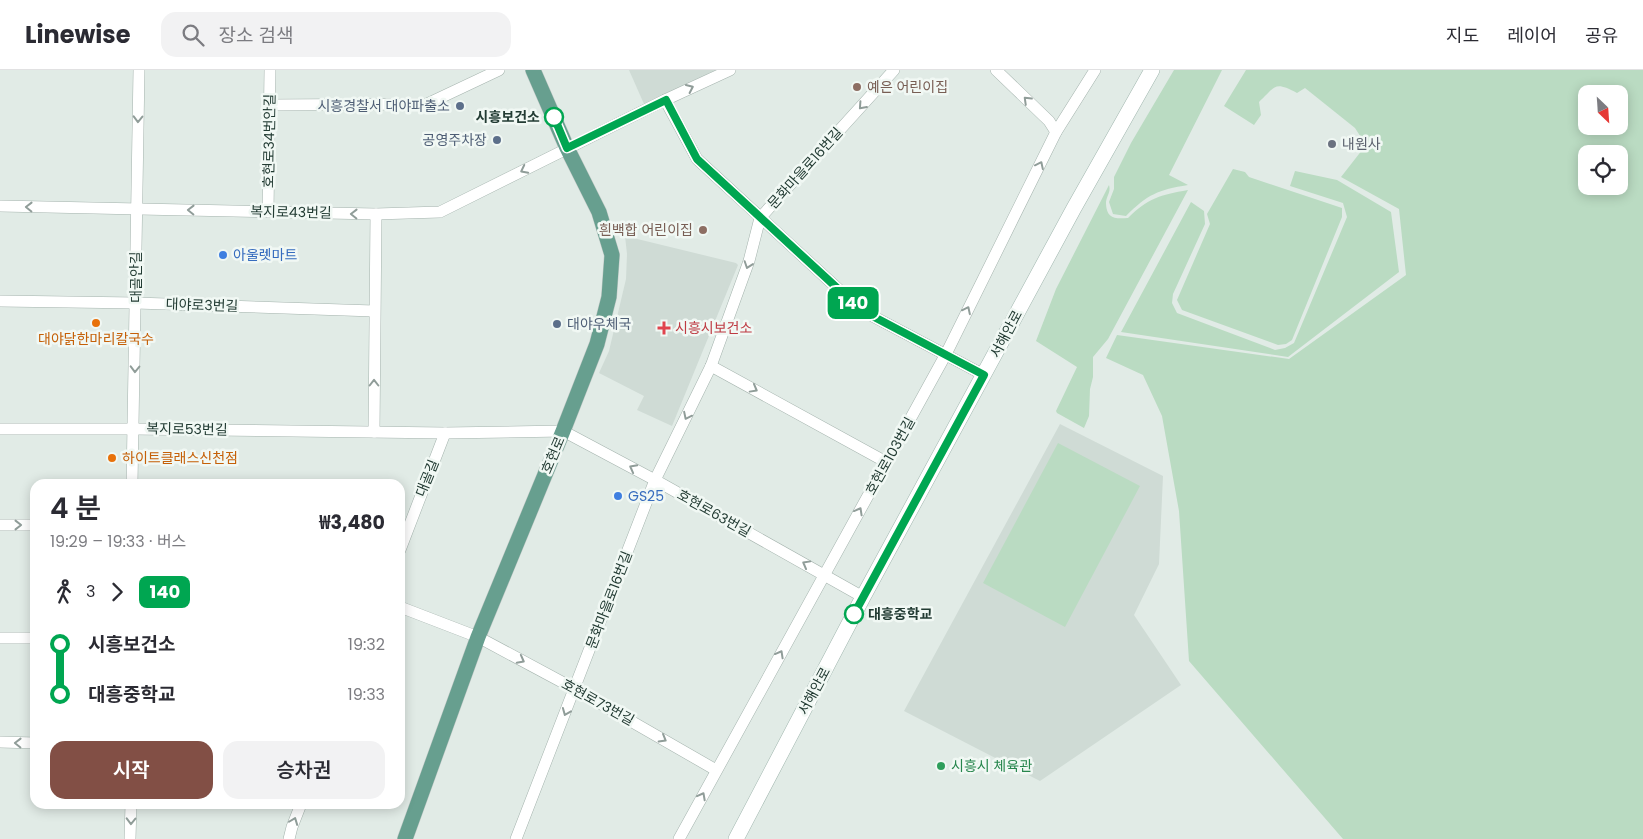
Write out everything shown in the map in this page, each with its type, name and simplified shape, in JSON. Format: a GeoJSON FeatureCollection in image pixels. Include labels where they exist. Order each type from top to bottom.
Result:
{"type":"FeatureCollection","features":[{"type":"Feature","properties":{"kind":"main road","name":"호현로"},"geometry":{"type":"LineString","coordinates":[[405,839],[478,637],[597,344],[609,297],[612,255],[600,212],[567,148],[533,70]]}},
{"type":"Feature","properties":{"kind":"main road","name":"서해안로"},"geometry":{"type":"LineString","coordinates":[[736,839],[863,597],[1074,208],[1152,70]]}},
{"type":"Feature","properties":{"kind":"street","name":"대골안길"},"geometry":{"type":"LineString","coordinates":[[132,479],[139,70]]}},
{"type":"Feature","properties":{"kind":"street","name":"호현로34번안길"},"geometry":{"type":"LineString","coordinates":[[268,212],[270,70]]}},
{"type":"Feature","properties":{"kind":"street"},"geometry":{"type":"LineString","coordinates":[[270,106],[427,104],[499,70]]}},
{"type":"Feature","properties":{"kind":"street","name":"복지로43번길"},"geometry":{"type":"LineString","coordinates":[[0,206],[376,214],[440,212],[567,148],[730,70]]}},
{"type":"Feature","properties":{"kind":"street","name":"문화마을로16번길"},"geometry":{"type":"LineString","coordinates":[[516,839],[655,480],[712,366],[749,261],[760,218],[894,70]]}},
{"type":"Feature","properties":{"kind":"street"},"geometry":{"type":"LineString","coordinates":[[996,70],[1049,121],[1056,132]]}},
{"type":"Feature","properties":{"kind":"street","name":"호현로103번길"},"geometry":{"type":"LineString","coordinates":[[679,839],[946,354],[1056,132],[1095,70]]}},
{"type":"Feature","properties":{"kind":"street"},"geometry":{"type":"LineString","coordinates":[[666,100],[697,159],[861,310],[984,375]]}},
{"type":"Feature","properties":{"kind":"street"},"geometry":{"type":"LineString","coordinates":[[374,432],[376,214]]}},
{"type":"Feature","properties":{"kind":"street","name":"대야로3번길"},"geometry":{"type":"LineString","coordinates":[[0,301],[136,303],[374,311]]}},
{"type":"Feature","properties":{"kind":"street"},"geometry":{"type":"LineString","coordinates":[[712,366],[886,462]]}},
{"type":"Feature","properties":{"kind":"street","name":"복지로53번길"},"geometry":{"type":"LineString","coordinates":[[0,429],[445,433],[563,431]]}},
{"type":"Feature","properties":{"kind":"street","name":"호현로63번길"},"geometry":{"type":"LineString","coordinates":[[563,431],[655,480],[863,597]]}},
{"type":"Feature","properties":{"kind":"street","name":"대골길"},"geometry":{"type":"LineString","coordinates":[[405,525],[445,433]]}},
{"type":"Feature","properties":{"kind":"street"},"geometry":{"type":"LineString","coordinates":[[0,525],[30,525]]}},
{"type":"Feature","properties":{"kind":"street","name":"호현로73번길"},"geometry":{"type":"LineString","coordinates":[[405,609],[478,637],[575,689],[716,770]]}},
{"type":"Feature","properties":{"kind":"street"},"geometry":{"type":"LineString","coordinates":[[0,638],[30,638]]}},
{"type":"Feature","properties":{"kind":"street"},"geometry":{"type":"LineString","coordinates":[[0,742],[30,743]]}},
{"type":"Feature","properties":{"kind":"street"},"geometry":{"type":"LineString","coordinates":[[130,839],[131,809]]}},
{"type":"Feature","properties":{"kind":"street"},"geometry":{"type":"LineString","coordinates":[[289,839],[300,809]]}},
{"type":"Feature","properties":{"kind":"shaded area"},"geometry":{"type":"Polygon","coordinates":[[[629,70],[716,70],[644,104],[629,70]]]}},
{"type":"Feature","properties":{"kind":"shaded area","name":"시흥시보건소"},"geometry":{"type":"Polygon","coordinates":[[[625,236],[738,265],[672,426],[637,410],[644,396],[599,373],[609,351],[626,279],[627,254],[625,236]]]}},
{"type":"Feature","properties":{"kind":"shaded area","name":"대흥중학교"},"geometry":{"type":"Polygon","coordinates":[[[1060,424],[1163,476],[1159,564],[1134,615],[1181,685],[1040,781],[904,711],[1060,424]]]}},
{"type":"Feature","properties":{"kind":"green space"},"geometry":{"type":"Polygon","coordinates":[[[1174,70],[1222,70],[1169,175],[1188,185],[1154,194],[1126,216],[1113,214],[1109,202],[1114,189],[1114,177],[1131,143],[1174,70]]]}},
{"type":"Feature","properties":{"kind":"green space"},"geometry":{"type":"Polygon","coordinates":[[[1246,70],[1643,70],[1643,839],[1343,839],[1189,661],[1179,511],[1162,416],[1143,375],[1106,358],[1117,335],[1289,359],[1406,275],[1399,209],[1341,177],[1366,145],[1355,128],[1305,88],[1297,93],[1279,86],[1272,89],[1259,102],[1261,115],[1254,125],[1224,106],[1246,70]]]}},
{"type":"Feature","properties":{"kind":"green space"},"geometry":{"type":"Polygon","coordinates":[[[1233,169],[1245,172],[1249,177],[1342,208],[1342,217],[1292,340],[1286,344],[1278,345],[1182,310],[1177,300],[1210,224],[1207,214],[1233,169]]]}},
{"type":"Feature","properties":{"kind":"green space"},"geometry":{"type":"Polygon","coordinates":[[[1295,171],[1337,180],[1391,212],[1399,272],[1288,357],[1121,332],[1191,202],[1204,211],[1205,224],[1173,294],[1172,303],[1177,313],[1275,350],[1285,348],[1294,343],[1347,217],[1343,203],[1290,186],[1295,171]]]}},
{"type":"Feature","properties":{"kind":"green space"},"geometry":{"type":"Polygon","coordinates":[[[1109,185],[1106,208],[1110,215],[1115,218],[1128,218],[1155,198],[1188,190],[1108,339],[1093,357],[1089,416],[1084,428],[1056,411],[1077,367],[1036,341],[1056,289],[1109,185]]]}},
{"type":"Feature","properties":{"kind":"green space"},"geometry":{"type":"Polygon","coordinates":[[[1058,443],[1140,486],[1065,627],[983,583],[1058,443]]]}},
{"type":"Feature","properties":{"kind":"bus line","name":"140"},"geometry":{"type":"LineString","coordinates":[[554,117],[567,148],[666,100],[697,159],[861,310],[984,375],[854,614]]}},
{"type":"Feature","properties":{"kind":"place","name":"예은 어린이집"},"geometry":{"type":"Point","coordinates":[857,87]}},
{"type":"Feature","properties":{"kind":"place","name":"시흥경찰서 대야파출소"},"geometry":{"type":"Point","coordinates":[460,106]}},
{"type":"Feature","properties":{"kind":"place","name":"시흥보건소"},"geometry":{"type":"Point","coordinates":[554,117]}},
{"type":"Feature","properties":{"kind":"place","name":"공영주차장"},"geometry":{"type":"Point","coordinates":[497,140]}},
{"type":"Feature","properties":{"kind":"place","name":"내원사"},"geometry":{"type":"Point","coordinates":[1332,144]}},
{"type":"Feature","properties":{"kind":"place","name":"흰백합 어린이집"},"geometry":{"type":"Point","coordinates":[703,230]}},
{"type":"Feature","properties":{"kind":"place","name":"아울렛마트"},"geometry":{"type":"Point","coordinates":[223,255]}},
{"type":"Feature","properties":{"kind":"place","name":"대야닭한마리칼국수"},"geometry":{"type":"Point","coordinates":[96,323]}},
{"type":"Feature","properties":{"kind":"place","name":"대야우체국"},"geometry":{"type":"Point","coordinates":[557,324]}},
{"type":"Feature","properties":{"kind":"place","name":"시흥시보건소"},"geometry":{"type":"Point","coordinates":[664,328]}},
{"type":"Feature","properties":{"kind":"place","name":"하이트클래스신천점"},"geometry":{"type":"Point","coordinates":[112,458]}},
{"type":"Feature","properties":{"kind":"place","name":"GS25"},"geometry":{"type":"Point","coordinates":[618,496]}},
{"type":"Feature","properties":{"kind":"place","name":"대흥중학교"},"geometry":{"type":"Point","coordinates":[854,614]}},
{"type":"Feature","properties":{"kind":"place","name":"시흥시 체육관"},"geometry":{"type":"Point","coordinates":[941,766]}}]}
